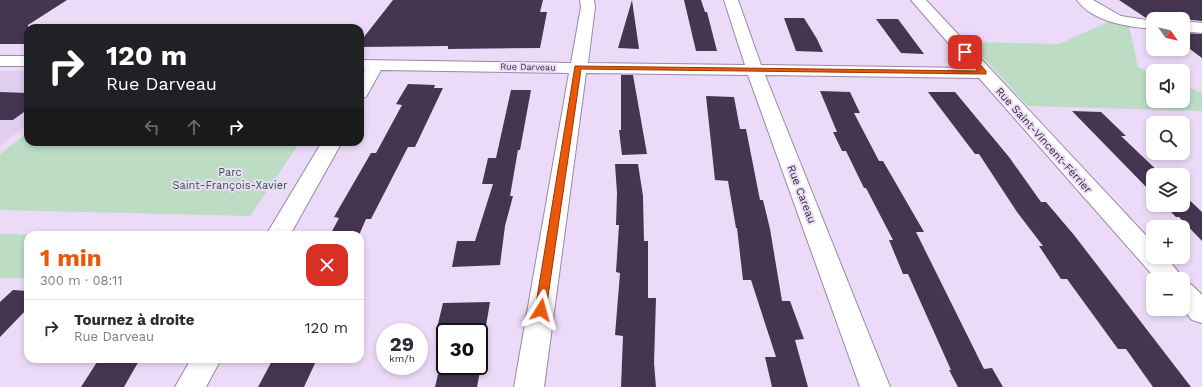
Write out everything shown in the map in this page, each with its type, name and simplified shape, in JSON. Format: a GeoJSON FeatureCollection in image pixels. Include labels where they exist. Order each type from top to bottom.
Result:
{"type":"FeatureCollection","features":[{"type":"Feature","properties":{"kind":"street"},"geometry":{"type":"LineString","coordinates":[[529,387],[577,67],[588,7],[587,0]]}},
{"type":"Feature","properties":{"kind":"street","name":"Rue Careau"},"geometry":{"type":"LineString","coordinates":[[731,0],[755,71],[875,387]]}},
{"type":"Feature","properties":{"kind":"street","name":"Rue Saint-Vincent-Férrier"},"geometry":{"type":"LineString","coordinates":[[918,0],[1165,272]]}},
{"type":"Feature","properties":{"kind":"street"},"geometry":{"type":"LineString","coordinates":[[1084,0],[1107,16],[1123,22],[1146,24]]}},
{"type":"Feature","properties":{"kind":"street"},"geometry":{"type":"LineString","coordinates":[[1190,27],[1202,28]]}},
{"type":"Feature","properties":{"kind":"street"},"geometry":{"type":"LineString","coordinates":[[0,60],[24,61]]}},
{"type":"Feature","properties":{"kind":"street"},"geometry":{"type":"LineString","coordinates":[[364,79],[368,65]]}},
{"type":"Feature","properties":{"kind":"street","name":"Rue Darveau"},"geometry":{"type":"LineString","coordinates":[[368,65],[984,73]]}},
{"type":"Feature","properties":{"kind":"street"},"geometry":{"type":"LineString","coordinates":[[280,231],[330,146]]}},
{"type":"Feature","properties":{"kind":"street"},"geometry":{"type":"LineString","coordinates":[[1190,300],[1202,313]]}},
{"type":"Feature","properties":{"kind":"street"},"geometry":{"type":"LineString","coordinates":[[190,387],[205,363]]}},
{"type":"Feature","properties":{"kind":"shaded area"},"geometry":{"type":"Polygon","coordinates":[[[0,71],[24,71],[24,127],[0,146],[0,71]]]}},
{"type":"Feature","properties":{"kind":"green space"},"geometry":{"type":"Polygon","coordinates":[[[1108,22],[1129,26],[1138,67],[1146,70],[1146,108],[1190,108],[1190,88],[1202,93],[1202,111],[1028,106],[969,42],[1059,44],[1108,22]]]}},
{"type":"Feature","properties":{"kind":"green space","name":"Parc Saint-François-Xavier"},"geometry":{"type":"Polygon","coordinates":[[[24,135],[24,146],[297,146],[250,216],[0,210],[0,154],[24,135]]]}},
{"type":"Feature","properties":{"kind":"green space"},"geometry":{"type":"Polygon","coordinates":[[[0,234],[24,234],[24,278],[0,278],[0,234]]]}},
{"type":"Feature","properties":{"kind":"building"},"geometry":{"type":"Polygon","coordinates":[[[0,0],[67,0],[30,24],[24,24],[24,44],[0,44],[0,0]]]}},
{"type":"Feature","properties":{"kind":"building"},"geometry":{"type":"Polygon","coordinates":[[[393,0],[543,0],[540,12],[547,12],[540,48],[448,49],[448,46],[364,47],[364,37],[393,0]]]}},
{"type":"Feature","properties":{"kind":"building"},"geometry":{"type":"Polygon","coordinates":[[[632,0],[639,49],[618,48],[632,0]]]}},
{"type":"Feature","properties":{"kind":"building"},"geometry":{"type":"Polygon","coordinates":[[[684,0],[701,0],[705,12],[707,12],[717,51],[696,51],[684,0]]]}},
{"type":"Feature","properties":{"kind":"building"},"geometry":{"type":"Polygon","coordinates":[[[1119,0],[1202,0],[1202,21],[1190,20],[1190,12],[1146,12],[1146,18],[1119,0]]]}},
{"type":"Feature","properties":{"kind":"building"},"geometry":{"type":"Polygon","coordinates":[[[784,18],[804,18],[823,52],[796,51],[784,18]]]}},
{"type":"Feature","properties":{"kind":"building"},"geometry":{"type":"Polygon","coordinates":[[[876,19],[898,19],[924,54],[901,53],[876,19]]]}},
{"type":"Feature","properties":{"kind":"building"},"geometry":{"type":"Polygon","coordinates":[[[1190,33],[1202,34],[1202,58],[1190,49],[1190,33]]]}},
{"type":"Feature","properties":{"kind":"building"},"geometry":{"type":"Polygon","coordinates":[[[621,75],[633,75],[647,154],[622,155],[619,130],[621,130],[621,75]]]}},
{"type":"Feature","properties":{"kind":"building"},"geometry":{"type":"Polygon","coordinates":[[[408,84],[435,85],[434,88],[443,88],[415,147],[408,147],[371,219],[366,219],[361,231],[332,231],[339,218],[334,217],[371,153],[376,153],[402,105],[396,104],[408,84]]]}},
{"type":"Feature","properties":{"kind":"building"},"geometry":{"type":"Polygon","coordinates":[[[511,90],[531,90],[520,150],[518,150],[510,196],[513,196],[505,226],[500,265],[452,267],[457,241],[475,241],[493,184],[482,184],[488,158],[496,158],[511,90]]]}},
{"type":"Feature","properties":{"kind":"building"},"geometry":{"type":"Polygon","coordinates":[[[820,91],[850,92],[860,113],[854,113],[879,161],[883,161],[924,232],[916,232],[984,369],[992,368],[1003,387],[958,387],[949,370],[951,370],[908,274],[903,274],[889,240],[893,240],[866,188],[864,188],[846,151],[842,151],[833,132],[837,132],[820,91]]]}},
{"type":"Feature","properties":{"kind":"building"},"geometry":{"type":"Polygon","coordinates":[[[0,92],[24,93],[24,112],[13,120],[0,120],[0,92]]]}},
{"type":"Feature","properties":{"kind":"building"},"geometry":{"type":"Polygon","coordinates":[[[928,92],[955,92],[1009,157],[1041,202],[1046,202],[1074,235],[1191,387],[1153,387],[1126,349],[1118,349],[1067,279],[1061,279],[1039,246],[1043,246],[1017,212],[979,154],[975,154],[928,92]]]}},
{"type":"Feature","properties":{"kind":"building"},"geometry":{"type":"Polygon","coordinates":[[[706,96],[734,97],[740,129],[746,129],[760,200],[763,200],[770,229],[782,301],[790,301],[804,339],[795,340],[808,387],[772,387],[765,357],[776,357],[751,280],[743,280],[737,228],[728,181],[715,180],[706,96]]]}},
{"type":"Feature","properties":{"kind":"building"},"geometry":{"type":"Polygon","coordinates":[[[1072,111],[1101,112],[1126,136],[1121,136],[1155,168],[1146,168],[1146,187],[1072,111]]]}},
{"type":"Feature","properties":{"kind":"building"},"geometry":{"type":"Polygon","coordinates":[[[615,164],[638,164],[643,196],[644,241],[648,241],[648,298],[656,298],[654,363],[656,387],[621,387],[623,336],[615,335],[620,273],[616,272],[619,225],[616,225],[617,193],[615,164]]]}},
{"type":"Feature","properties":{"kind":"building"},"geometry":{"type":"Polygon","coordinates":[[[1190,201],[1202,212],[1202,241],[1190,228],[1190,220],[1182,220],[1179,217],[1176,217],[1171,212],[1190,212],[1190,201]]]}},
{"type":"Feature","properties":{"kind":"building"},"geometry":{"type":"Polygon","coordinates":[[[13,290],[24,291],[24,312],[0,337],[0,302],[13,290]]]}},
{"type":"Feature","properties":{"kind":"building"},"geometry":{"type":"Polygon","coordinates":[[[490,302],[486,323],[438,323],[443,303],[490,302]]]}},
{"type":"Feature","properties":{"kind":"building"},"geometry":{"type":"Polygon","coordinates":[[[96,363],[138,363],[124,387],[81,387],[96,363]]]}},
{"type":"Feature","properties":{"kind":"building"},"geometry":{"type":"Polygon","coordinates":[[[271,363],[315,363],[304,387],[258,387],[271,363]]]}},
{"type":"Feature","properties":{"kind":"building"},"geometry":{"type":"Polygon","coordinates":[[[438,375],[479,375],[477,387],[435,387],[438,375]]]}},
{"type":"Feature","properties":{"kind":"route"},"geometry":{"type":"LineString","coordinates":[[541,310],[577,67],[755,71],[984,73],[965,52]]}}]}
